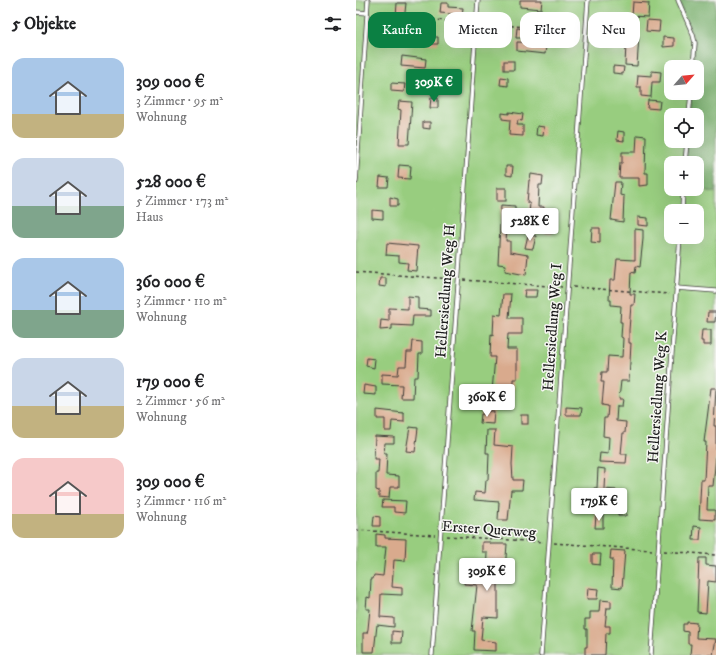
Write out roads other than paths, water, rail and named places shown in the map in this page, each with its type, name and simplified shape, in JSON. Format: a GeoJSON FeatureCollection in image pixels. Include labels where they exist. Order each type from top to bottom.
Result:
{"type":"FeatureCollection","features":[{"type":"Feature","properties":{"kind":"lane"},"geometry":{"type":"LineString","coordinates":[[356,182],[368,0]]}},
{"type":"Feature","properties":{"kind":"lane","name":"Hellersiedlung Weg H"},"geometry":{"type":"LineString","coordinates":[[432,655],[478,0]]}},
{"type":"Feature","properties":{"kind":"lane","name":"Hellersiedlung Weg I"},"geometry":{"type":"LineString","coordinates":[[541,655],[588,0]]}},
{"type":"Feature","properties":{"kind":"lane"},"geometry":{"type":"LineString","coordinates":[[678,0],[693,35],[695,43],[694,60]]}},
{"type":"Feature","properties":{"kind":"lane"},"geometry":{"type":"LineString","coordinates":[[356,12],[367,14]]}},
{"type":"Feature","properties":{"kind":"lane","name":"Hellersiedlung Weg K"},"geometry":{"type":"LineString","coordinates":[[651,655],[679,244]]}},
{"type":"Feature","properties":{"kind":"lane"},"geometry":{"type":"LineString","coordinates":[[676,288],[716,291]]}}]}
